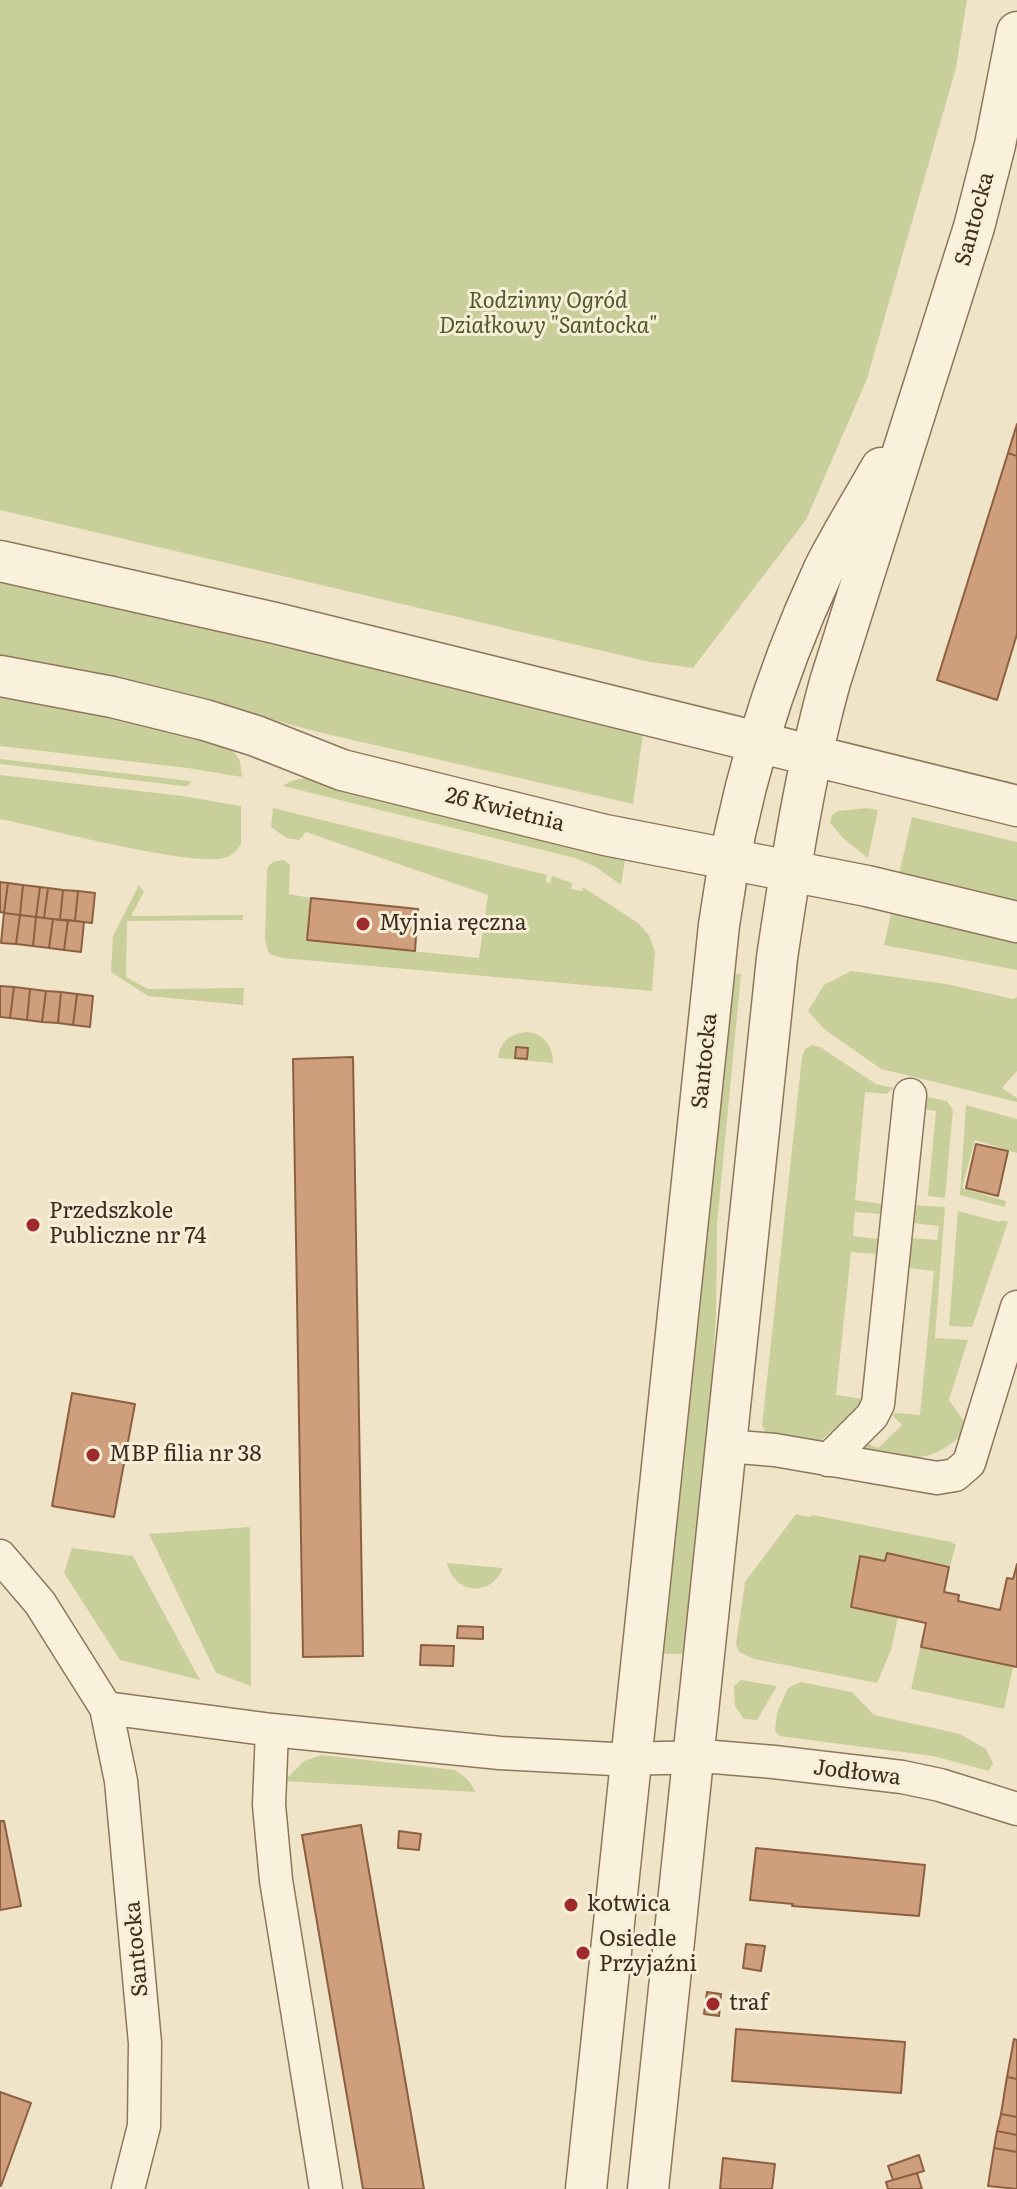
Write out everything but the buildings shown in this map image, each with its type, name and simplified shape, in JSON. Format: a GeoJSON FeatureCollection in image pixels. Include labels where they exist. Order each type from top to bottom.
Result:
{"type":"FeatureCollection","features":[{"type":"Feature","properties":{"kind":"street","name":"Santocka"},"geometry":{"type":"LineString","coordinates":[[648,2189],[777,958],[789,870],[811,755],[830,682],[974,227],[1001,116],[1017,32]]}},
{"type":"Feature","properties":{"kind":"street","name":"Santocka"},"geometry":{"type":"LineString","coordinates":[[586,2189],[728,859],[757,742],[783,666],[824,570],[918,402]]}},
{"type":"Feature","properties":{"kind":"street"},"geometry":{"type":"LineString","coordinates":[[0,561],[208,607],[1017,806]]}},
{"type":"Feature","properties":{"kind":"street","name":"26 Kwietnia"},"geometry":{"type":"LineString","coordinates":[[0,676],[162,709],[242,731],[342,770],[605,835],[867,886],[1017,922]]}},
{"type":"Feature","properties":{"kind":"street"},"geometry":{"type":"LineString","coordinates":[[828,1460],[872,1416],[878,1404],[910,1095]]}},
{"type":"Feature","properties":{"kind":"street"},"geometry":{"type":"LineString","coordinates":[[726,1446],[775,1450],[937,1478],[955,1475],[969,1463],[1017,1307]]}},
{"type":"Feature","properties":{"kind":"street","name":"Santocka"},"geometry":{"type":"LineString","coordinates":[[0,1556],[40,1603],[106,1708],[121,1781],[145,2043],[144,2126],[128,2189]]}},
{"type":"Feature","properties":{"kind":"street"},"geometry":{"type":"LineString","coordinates":[[106,1708],[272,1730],[500,1753],[631,1759],[694,1757]]}},
{"type":"Feature","properties":{"kind":"street"},"geometry":{"type":"LineString","coordinates":[[272,1730],[268,1777],[276,1880],[326,2189]]}},
{"type":"Feature","properties":{"kind":"street","name":"Jodłowa"},"geometry":{"type":"LineString","coordinates":[[694,1757],[902,1777],[940,1785],[1017,1809]]}},
{"type":"Feature","properties":{"kind":"green space","name":"Rodzinny Ogród Działkowy \"Santocka\""},"geometry":{"type":"Polygon","coordinates":[[[0,0],[967,0],[956,68],[867,379],[806,520],[693,668],[650,662],[0,510],[0,0]]]}},
{"type":"Feature","properties":{"kind":"green space"},"geometry":{"type":"Polygon","coordinates":[[[0,581],[616,725],[643,734],[633,804],[322,733],[210,703],[0,659],[0,581]]]}},
{"type":"Feature","properties":{"kind":"green space"},"geometry":{"type":"Polygon","coordinates":[[[0,695],[114,716],[218,742],[235,753],[240,761],[242,777],[0,746],[0,695]]]}},
{"type":"Feature","properties":{"kind":"green space"},"geometry":{"type":"Polygon","coordinates":[[[0,759],[191,781],[188,786],[182,786],[0,764],[0,759]]]}},
{"type":"Feature","properties":{"kind":"green space"},"geometry":{"type":"Polygon","coordinates":[[[0,775],[183,796],[241,806],[241,844],[227,857],[184,857],[117,846],[0,819],[0,775]]]}},
{"type":"Feature","properties":{"kind":"green space"},"geometry":{"type":"Polygon","coordinates":[[[304,778],[625,860],[621,885],[596,867],[575,858],[283,786],[304,778]]]}},
{"type":"Feature","properties":{"kind":"green space"},"geometry":{"type":"Polygon","coordinates":[[[273,808],[547,875],[546,882],[550,883],[552,876],[572,883],[571,889],[582,891],[583,887],[638,923],[649,935],[655,952],[652,991],[282,958],[269,954],[265,940],[267,869],[276,861],[284,860],[290,865],[289,894],[310,898],[307,940],[479,958],[488,895],[306,832],[299,840],[286,838],[271,827],[273,808]]]}},
{"type":"Feature","properties":{"kind":"green space"},"geometry":{"type":"Polygon","coordinates":[[[878,810],[868,858],[830,823],[832,815],[838,811],[878,810]]]}},
{"type":"Feature","properties":{"kind":"green space"},"geometry":{"type":"Polygon","coordinates":[[[912,817],[1017,842],[1017,903],[899,874],[912,817]]]}},
{"type":"Feature","properties":{"kind":"green space"},"geometry":{"type":"Polygon","coordinates":[[[139,885],[144,892],[131,916],[243,915],[243,920],[127,921],[126,977],[148,989],[244,988],[243,1005],[148,996],[111,972],[113,936],[139,885]]]}},
{"type":"Feature","properties":{"kind":"green space"},"geometry":{"type":"Polygon","coordinates":[[[891,914],[913,916],[1017,942],[1017,970],[884,945],[891,914]]]}},
{"type":"Feature","properties":{"kind":"green space"},"geometry":{"type":"Polygon","coordinates":[[[851,971],[946,984],[1013,999],[1017,997],[1017,1071],[1002,1088],[1017,1098],[1017,1102],[881,1069],[824,1029],[808,1011],[824,985],[851,971]]]}},
{"type":"Feature","properties":{"kind":"green space"},"geometry":{"type":"Polygon","coordinates":[[[732,974],[741,974],[717,1224],[716,1315],[710,1407],[687,1654],[660,1654],[732,974]]]}},
{"type":"Feature","properties":{"kind":"green space"},"geometry":{"type":"Polygon","coordinates":[[[528,1032],[539,1035],[547,1042],[553,1063],[498,1058],[507,1039],[528,1032]]]}},
{"type":"Feature","properties":{"kind":"green space"},"geometry":{"type":"Polygon","coordinates":[[[812,1045],[820,1047],[876,1084],[894,1088],[886,1094],[865,1092],[855,1200],[882,1204],[880,1214],[855,1212],[853,1236],[879,1239],[877,1254],[851,1252],[836,1395],[863,1399],[816,1445],[768,1436],[762,1426],[802,1057],[805,1049],[812,1045]]]}},
{"type":"Feature","properties":{"kind":"green space"},"geometry":{"type":"Polygon","coordinates":[[[923,1096],[947,1101],[953,1110],[945,1198],[928,1196],[936,1111],[922,1109],[923,1096]]]}},
{"type":"Feature","properties":{"kind":"green space"},"geometry":{"type":"Polygon","coordinates":[[[966,1105],[1017,1119],[1017,1153],[975,1140],[962,1188],[1006,1201],[1005,1207],[960,1195],[966,1105]]]}},
{"type":"Feature","properties":{"kind":"green space"},"geometry":{"type":"Polygon","coordinates":[[[913,1205],[945,1207],[935,1338],[968,1340],[949,1400],[969,1428],[943,1449],[919,1457],[861,1454],[858,1447],[864,1442],[878,1448],[902,1425],[892,1415],[895,1413],[920,1415],[934,1271],[909,1268],[911,1238],[937,1240],[939,1226],[912,1223],[913,1205]]]}},
{"type":"Feature","properties":{"kind":"green space"},"geometry":{"type":"Polygon","coordinates":[[[958,1211],[1008,1222],[972,1327],[949,1326],[958,1211]]]}},
{"type":"Feature","properties":{"kind":"green space"},"geometry":{"type":"Polygon","coordinates":[[[796,1514],[956,1545],[950,1566],[887,1552],[884,1561],[859,1555],[851,1608],[898,1618],[891,1650],[877,1683],[754,1659],[739,1652],[736,1644],[745,1582],[796,1514]]]}},
{"type":"Feature","properties":{"kind":"green space"},"geometry":{"type":"Polygon","coordinates":[[[250,1527],[251,1686],[216,1673],[149,1534],[250,1527]]]}},
{"type":"Feature","properties":{"kind":"green space"},"geometry":{"type":"Polygon","coordinates":[[[72,1548],[133,1556],[200,1680],[120,1660],[64,1573],[72,1548]]]}},
{"type":"Feature","properties":{"kind":"green space"},"geometry":{"type":"Polygon","coordinates":[[[447,1563],[503,1568],[490,1584],[473,1588],[457,1581],[447,1563]]]}},
{"type":"Feature","properties":{"kind":"green space"},"geometry":{"type":"Polygon","coordinates":[[[920,1648],[1013,1667],[1004,1709],[911,1689],[920,1648]]]}},
{"type":"Feature","properties":{"kind":"green space"},"geometry":{"type":"Polygon","coordinates":[[[741,1680],[777,1686],[757,1720],[744,1719],[735,1706],[734,1686],[741,1680]]]}},
{"type":"Feature","properties":{"kind":"green space"},"geometry":{"type":"Polygon","coordinates":[[[801,1682],[852,1692],[874,1715],[960,1734],[986,1749],[993,1763],[989,1771],[933,1756],[779,1736],[775,1731],[777,1713],[788,1688],[801,1682]]]}},
{"type":"Feature","properties":{"kind":"green space"},"geometry":{"type":"Polygon","coordinates":[[[322,1755],[455,1770],[467,1779],[476,1792],[284,1781],[304,1761],[322,1755]]]}},
{"type":"Feature","properties":{"kind":"place","name":"Myjnia ręczna"},"geometry":{"type":"Point","coordinates":[363,924]}},
{"type":"Feature","properties":{"kind":"place","name":"Przedszkole Publiczne nr 74"},"geometry":{"type":"Point","coordinates":[33,1225]}},
{"type":"Feature","properties":{"kind":"place","name":"MBP filia nr 38"},"geometry":{"type":"Point","coordinates":[93,1455]}},
{"type":"Feature","properties":{"kind":"place","name":"kotwica"},"geometry":{"type":"Point","coordinates":[571,1905]}},
{"type":"Feature","properties":{"kind":"place","name":"Osiedle Przyjaźni"},"geometry":{"type":"Point","coordinates":[583,1953]}},
{"type":"Feature","properties":{"kind":"place","name":"traf"},"geometry":{"type":"Point","coordinates":[713,2004]}}]}
